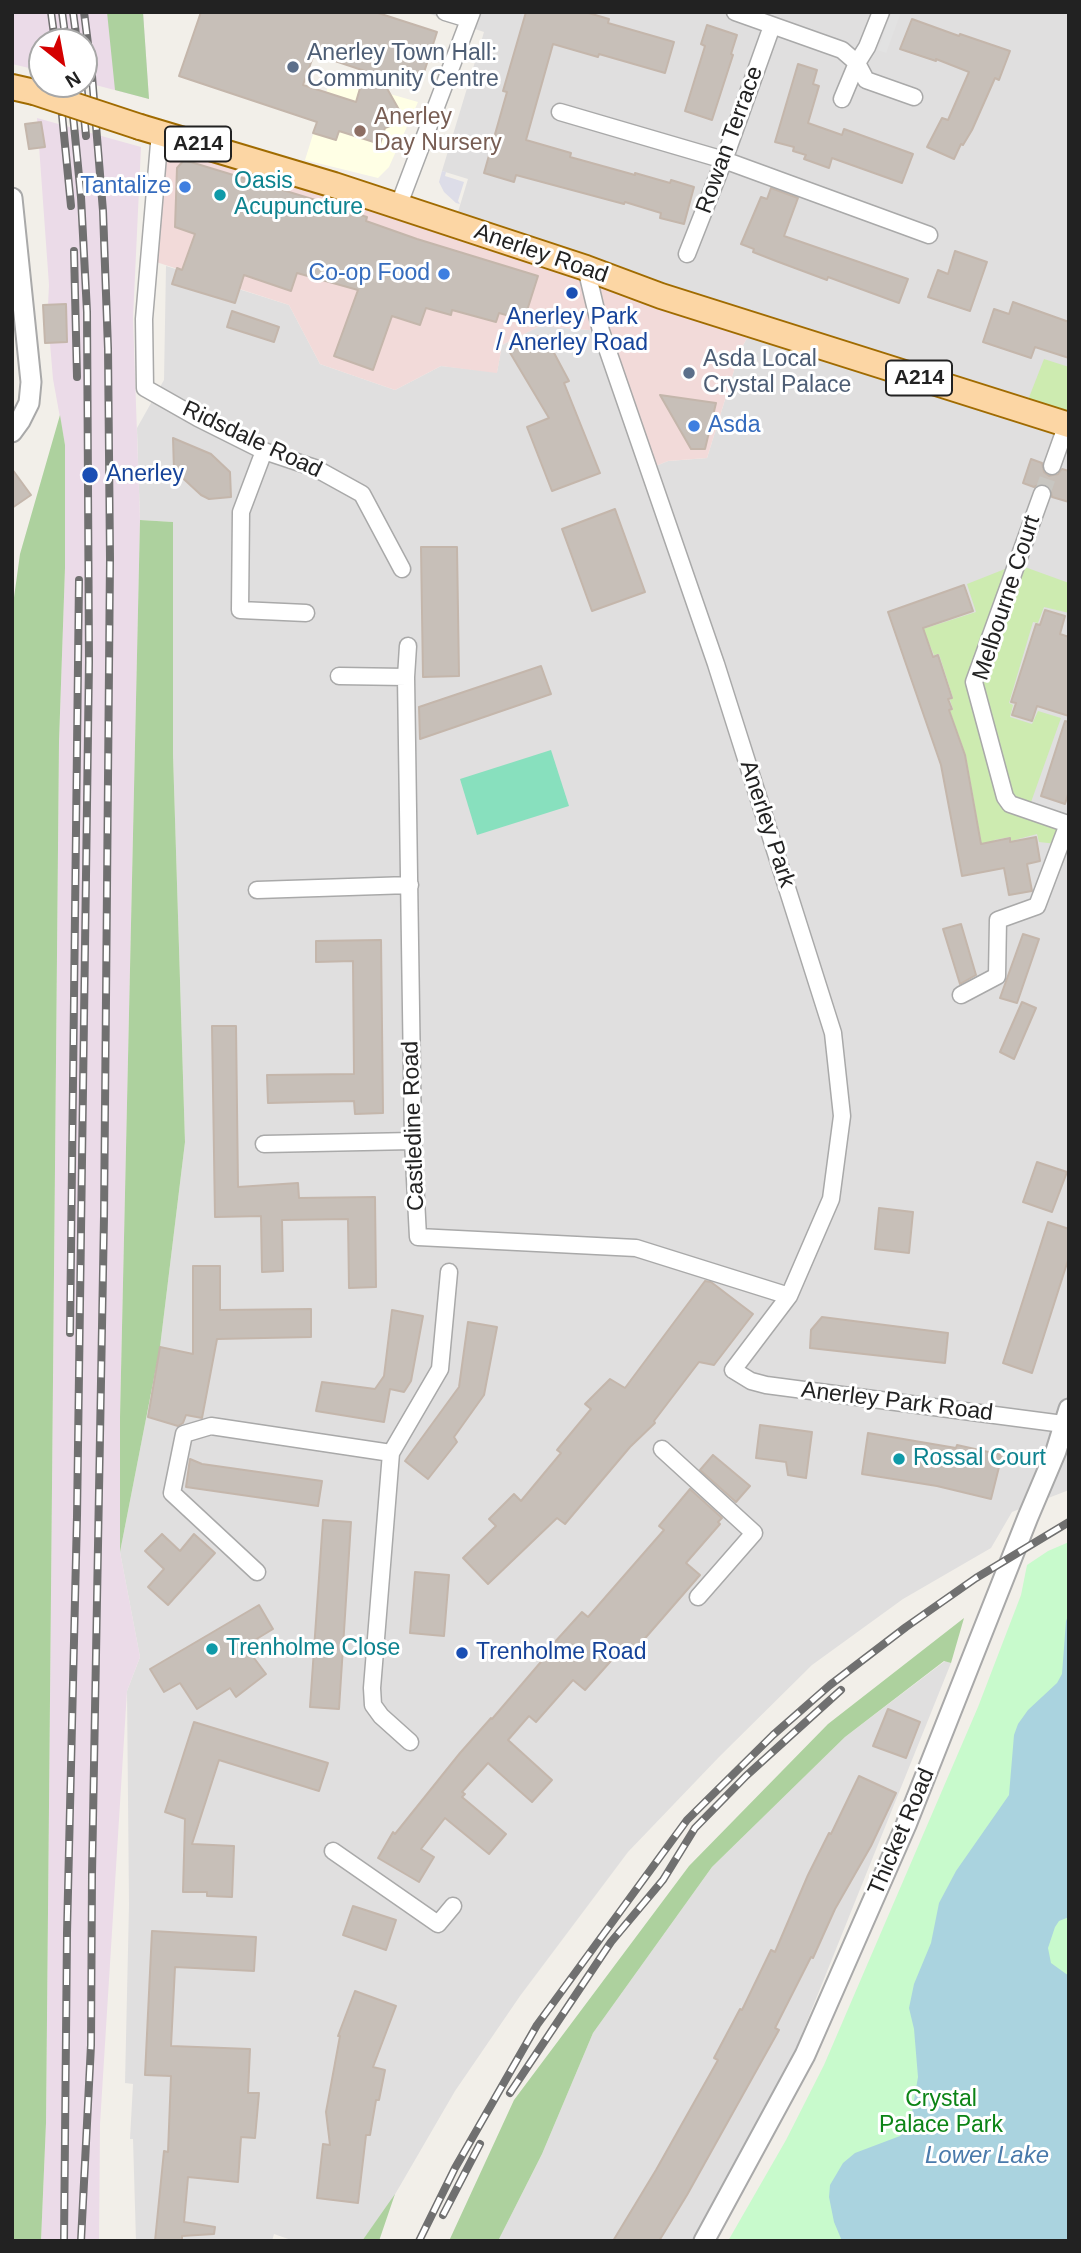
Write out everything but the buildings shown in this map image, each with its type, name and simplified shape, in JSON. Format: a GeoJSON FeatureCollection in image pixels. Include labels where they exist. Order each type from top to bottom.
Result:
{"type":"FeatureCollection","features":[{"type":"Feature","properties":{"kind":"main road","name":"Anerley Road"},"geometry":{"type":"LineString","coordinates":[[23,90],[334,185],[586,268],[661,296],[1068,424]]}},
{"type":"Feature","properties":{"kind":"street"},"geometry":{"type":"LineString","coordinates":[[398,207],[470,16],[445,12]]}},
{"type":"Feature","properties":{"kind":"street"},"geometry":{"type":"LineString","coordinates":[[735,12],[842,50],[857,64],[866,80],[914,97]]}},
{"type":"Feature","properties":{"kind":"street"},"geometry":{"type":"LineString","coordinates":[[842,99],[881,12]]}},
{"type":"Feature","properties":{"kind":"street","name":"Rowan Terrace"},"geometry":{"type":"LineString","coordinates":[[687,254],[772,26]]}},
{"type":"Feature","properties":{"kind":"street"},"geometry":{"type":"LineString","coordinates":[[560,112],[724,160],[929,235]]}},
{"type":"Feature","properties":{"kind":"street","name":"Ridsdale Road"},"geometry":{"type":"LineString","coordinates":[[150,130],[144,319],[145,388],[264,451],[314,468],[362,494],[402,569]]}},
{"type":"Feature","properties":{"kind":"street"},"geometry":{"type":"LineString","coordinates":[[12,198],[17,293],[31,382],[29,404],[12,432]]}},
{"type":"Feature","properties":{"kind":"street","name":"Anerley Park"},"geometry":{"type":"LineString","coordinates":[[586,268],[601,331],[720,677],[833,1033],[842,1116],[831,1199],[789,1296],[733,1370]]}},
{"type":"Feature","properties":{"kind":"street"},"geometry":{"type":"LineString","coordinates":[[1052,466],[1068,424]]}},
{"type":"Feature","properties":{"kind":"street"},"geometry":{"type":"LineString","coordinates":[[264,451],[242,512],[240,610],[306,613]]}},
{"type":"Feature","properties":{"kind":"street","name":"Melbourne Court"},"geometry":{"type":"LineString","coordinates":[[961,995],[998,976],[999,920],[1037,906],[1068,822],[1010,804],[1005,797],[974,682],[1042,494]]}},
{"type":"Feature","properties":{"kind":"street","name":"Castledine Road"},"geometry":{"type":"LineString","coordinates":[[408,646],[406,677],[413,1140],[418,1237],[636,1248],[789,1296]]}},
{"type":"Feature","properties":{"kind":"street"},"geometry":{"type":"LineString","coordinates":[[339,676],[406,677]]}},
{"type":"Feature","properties":{"kind":"street"},"geometry":{"type":"LineString","coordinates":[[257,890],[410,885]]}},
{"type":"Feature","properties":{"kind":"street"},"geometry":{"type":"LineString","coordinates":[[264,1144],[413,1140]]}},
{"type":"Feature","properties":{"kind":"street"},"geometry":{"type":"LineString","coordinates":[[410,1742],[381,1716],[373,1705],[372,1688],[391,1453],[440,1369],[449,1272]]}},
{"type":"Feature","properties":{"kind":"street","name":"Anerley Park Road"},"geometry":{"type":"LineString","coordinates":[[733,1370],[751,1381],[766,1385],[1066,1416]]}},
{"type":"Feature","properties":{"kind":"street","name":"Thicket Road"},"geometry":{"type":"LineString","coordinates":[[704,2241],[805,2055],[906,1825],[1056,1451],[1066,1416]]}},
{"type":"Feature","properties":{"kind":"street"},"geometry":{"type":"LineString","coordinates":[[257,1572],[172,1493],[184,1434],[211,1426],[391,1453]]}},
{"type":"Feature","properties":{"kind":"street"},"geometry":{"type":"LineString","coordinates":[[662,1449],[754,1533],[698,1597]]}},
{"type":"Feature","properties":{"kind":"street"},"geometry":{"type":"LineString","coordinates":[[333,1850],[438,1924],[453,1906]]}},
{"type":"Feature","properties":{"kind":"shaded area"},"geometry":{"type":"Polygon","coordinates":[[[12,12],[143,12],[149,99],[98,86],[98,28],[28,28],[28,68],[12,64],[12,12]]]}},
{"type":"Feature","properties":{"kind":"shaded area"},"geometry":{"type":"Polygon","coordinates":[[[424,12],[1069,12],[1069,1490],[1012,1512],[991,1548],[903,1599],[812,1665],[628,1852],[520,1996],[455,2091],[390,2203],[362,2241],[294,2241],[274,2234],[272,2241],[136,2241],[133,2139],[130,2139],[133,2084],[125,2083],[129,1905],[127,1691],[140,1657],[120,1552],[160,1347],[185,1142],[173,754],[173,522],[140,520],[137,428],[164,380],[166,266],[289,305],[320,364],[395,390],[441,366],[497,372],[502,345],[540,326],[601,331],[648,469],[668,461],[707,458],[740,351],[754,325],[454,225],[468,179],[442,171],[484,32],[424,12]]]}},
{"type":"Feature","properties":{"kind":"shaded area"},"geometry":{"type":"Polygon","coordinates":[[[892,12],[901,12],[886,53],[878,50],[892,12]]]}},
{"type":"Feature","properties":{"kind":"shaded area","name":"Anerley Day Nursery"},"geometry":{"type":"Polygon","coordinates":[[[331,77],[418,102],[389,167],[378,178],[305,160],[331,77]]]}},
{"type":"Feature","properties":{"kind":"shaded area"},"geometry":{"type":"Polygon","coordinates":[[[37,118],[141,147],[133,318],[140,520],[120,1417],[120,1552],[140,1657],[127,1691],[100,2124],[99,2241],[41,2241],[46,2123],[59,742],[65,568],[65,445],[53,379],[50,343],[67,342],[66,305],[48,305],[49,285],[37,118]]]}},
{"type":"Feature","properties":{"kind":"shaded area"},"geometry":{"type":"Polygon","coordinates":[[[160,132],[754,325],[740,351],[707,458],[668,461],[648,469],[601,331],[540,326],[502,345],[497,373],[441,366],[395,390],[320,364],[289,305],[150,260],[160,132]]]}},
{"type":"Feature","properties":{"kind":"shaded area"},"geometry":{"type":"Polygon","coordinates":[[[442,171],[446,172],[445,176],[464,182],[458,201],[460,204],[444,192],[439,182],[442,171]]]}},
{"type":"Feature","properties":{"kind":"shaded area"},"geometry":{"type":"Polygon","coordinates":[[[945,1661],[951,1663],[795,2051],[695,2241],[498,2241],[542,2154],[593,2033],[712,1867],[845,1737],[945,1661]]]}},
{"type":"Feature","properties":{"kind":"green space"},"geometry":{"type":"Polygon","coordinates":[[[107,12],[143,12],[149,99],[115,90],[107,12]]]}},
{"type":"Feature","properties":{"kind":"green space"},"geometry":{"type":"Polygon","coordinates":[[[1044,359],[1069,367],[1067,414],[1028,400],[1044,359]]]}},
{"type":"Feature","properties":{"kind":"green space"},"geometry":{"type":"Polygon","coordinates":[[[60,415],[65,445],[65,568],[59,742],[46,2123],[41,2241],[12,2241],[12,612],[20,554],[60,415]]]}},
{"type":"Feature","properties":{"kind":"green space"},"geometry":{"type":"Polygon","coordinates":[[[140,520],[173,522],[173,754],[185,1142],[160,1347],[120,1552],[120,1417],[140,520]]]}},
{"type":"Feature","properties":{"kind":"green space"},"geometry":{"type":"Polygon","coordinates":[[[1022,566],[1069,583],[1069,613],[1044,607],[1038,623],[1033,622],[1009,703],[1013,705],[1010,717],[1032,724],[1038,711],[1061,718],[1030,805],[1011,795],[978,682],[1022,566]]]}},
{"type":"Feature","properties":{"kind":"green space"},"geometry":{"type":"Polygon","coordinates":[[[1010,567],[970,681],[1002,797],[1050,821],[1057,831],[1057,844],[1039,842],[1037,834],[1011,841],[1010,837],[994,840],[994,844],[982,846],[966,756],[950,711],[953,709],[950,700],[953,698],[939,654],[934,655],[923,629],[976,612],[967,584],[1010,567]]]}},
{"type":"Feature","properties":{"kind":"green space"},"geometry":{"type":"Polygon","coordinates":[[[551,750],[569,806],[477,835],[460,779],[551,750]]]}},
{"type":"Feature","properties":{"kind":"green space","name":"Lower Lake"},"geometry":{"type":"Polygon","coordinates":[[[1069,1542],[1069,2241],[728,2241],[786,2140],[824,2065],[978,1707],[1021,1595],[1027,1565],[1048,1551],[1069,1542]]]}},
{"type":"Feature","properties":{"kind":"green space"},"geometry":{"type":"Polygon","coordinates":[[[964,1618],[951,1663],[944,1661],[845,1737],[712,1867],[593,2033],[542,2154],[498,2241],[449,2241],[514,2100],[689,1866],[828,1724],[964,1618]]]}},
{"type":"Feature","properties":{"kind":"green space"},"geometry":{"type":"Polygon","coordinates":[[[395,2194],[379,2241],[362,2241],[395,2194]]]}},
{"type":"Feature","properties":{"kind":"water","name":"Lower Lake"},"geometry":{"type":"Polygon","coordinates":[[[1069,1614],[1069,1917],[1059,1921],[1048,1948],[1051,1963],[1069,1976],[1069,2241],[842,2241],[834,2222],[829,2197],[830,2185],[843,2163],[855,2153],[900,2136],[910,2124],[918,2077],[914,2029],[909,2008],[914,1984],[931,1943],[939,1903],[956,1871],[1009,1795],[1014,1735],[1028,1710],[1057,1683],[1062,1674],[1066,1621],[1069,1614]]]}},
{"type":"Feature","properties":{"kind":"tunnel"},"geometry":{"type":"LineString","coordinates":[[1042,494],[1052,466]]}},
{"type":"Feature","properties":{"kind":"railway"},"geometry":{"type":"LineString","coordinates":[[51,12],[53,28]]}},
{"type":"Feature","properties":{"kind":"railway"},"geometry":{"type":"LineString","coordinates":[[62,12],[64,28]]}},
{"type":"Feature","properties":{"kind":"railway"},"geometry":{"type":"LineString","coordinates":[[73,12],[75,28]]}},
{"type":"Feature","properties":{"kind":"railway"},"geometry":{"type":"LineString","coordinates":[[81,2241],[91,2045],[104,1217],[110,559],[108,349],[103,211],[84,12]]}},
{"type":"Feature","properties":{"kind":"railway"},"geometry":{"type":"LineString","coordinates":[[60,98],[71,206]]}},
{"type":"Feature","properties":{"kind":"railway"},"geometry":{"type":"LineString","coordinates":[[64,2241],[89,662],[87,312],[81,197],[71,98]]}},
{"type":"Feature","properties":{"kind":"railway"},"geometry":{"type":"LineString","coordinates":[[82,98],[86,136]]}},
{"type":"Feature","properties":{"kind":"railway"},"geometry":{"type":"LineString","coordinates":[[74,251],[77,377]]}},
{"type":"Feature","properties":{"kind":"railway"},"geometry":{"type":"LineString","coordinates":[[70,1333],[79,580]]}},
{"type":"Feature","properties":{"kind":"railway"},"geometry":{"type":"LineString","coordinates":[[419,2241],[455,2168],[537,2025],[687,1820],[773,1735],[830,1685],[976,1578],[1069,1522]]}},
{"type":"Feature","properties":{"kind":"railway"},"geometry":{"type":"LineString","coordinates":[[510,2093],[611,1942],[663,1880],[695,1828],[746,1776],[841,1690]]}},
{"type":"Feature","properties":{"kind":"railway"},"geometry":{"type":"LineString","coordinates":[[443,2215],[480,2144]]}},
{"type":"Feature","properties":{"kind":"place","name":"Anerley Town Hall: Community Centre"},"geometry":{"type":"Point","coordinates":[293,67]}},
{"type":"Feature","properties":{"kind":"place","name":"Anerley Day Nursery"},"geometry":{"type":"Point","coordinates":[360,131]}},
{"type":"Feature","properties":{"kind":"place","name":"Tantalize"},"geometry":{"type":"Point","coordinates":[185,187]}},
{"type":"Feature","properties":{"kind":"place","name":"Oasis Acupuncture"},"geometry":{"type":"Point","coordinates":[220,195]}},
{"type":"Feature","properties":{"kind":"place","name":"Co-op Food"},"geometry":{"type":"Point","coordinates":[444,274]}},
{"type":"Feature","properties":{"kind":"place","name":"Anerley Park / Anerley Road"},"geometry":{"type":"Point","coordinates":[572,293]}},
{"type":"Feature","properties":{"kind":"place","name":"Asda Local Crystal Palace"},"geometry":{"type":"Point","coordinates":[689,373]}},
{"type":"Feature","properties":{"kind":"place","name":"Asda"},"geometry":{"type":"Point","coordinates":[694,426]}},
{"type":"Feature","properties":{"kind":"place","name":"Anerley"},"geometry":{"type":"Point","coordinates":[90,475]}},
{"type":"Feature","properties":{"kind":"place","name":"Rossal Court"},"geometry":{"type":"Point","coordinates":[899,1459]}},
{"type":"Feature","properties":{"kind":"place","name":"Trenholme Close"},"geometry":{"type":"Point","coordinates":[212,1649]}},
{"type":"Feature","properties":{"kind":"place","name":"Trenholme Road"},"geometry":{"type":"Point","coordinates":[462,1653]}},
{"type":"Feature","properties":{"kind":"park label","name":"Crystal Palace Park"},"geometry":{"type":"Point","coordinates":[941,2113]}}]}
